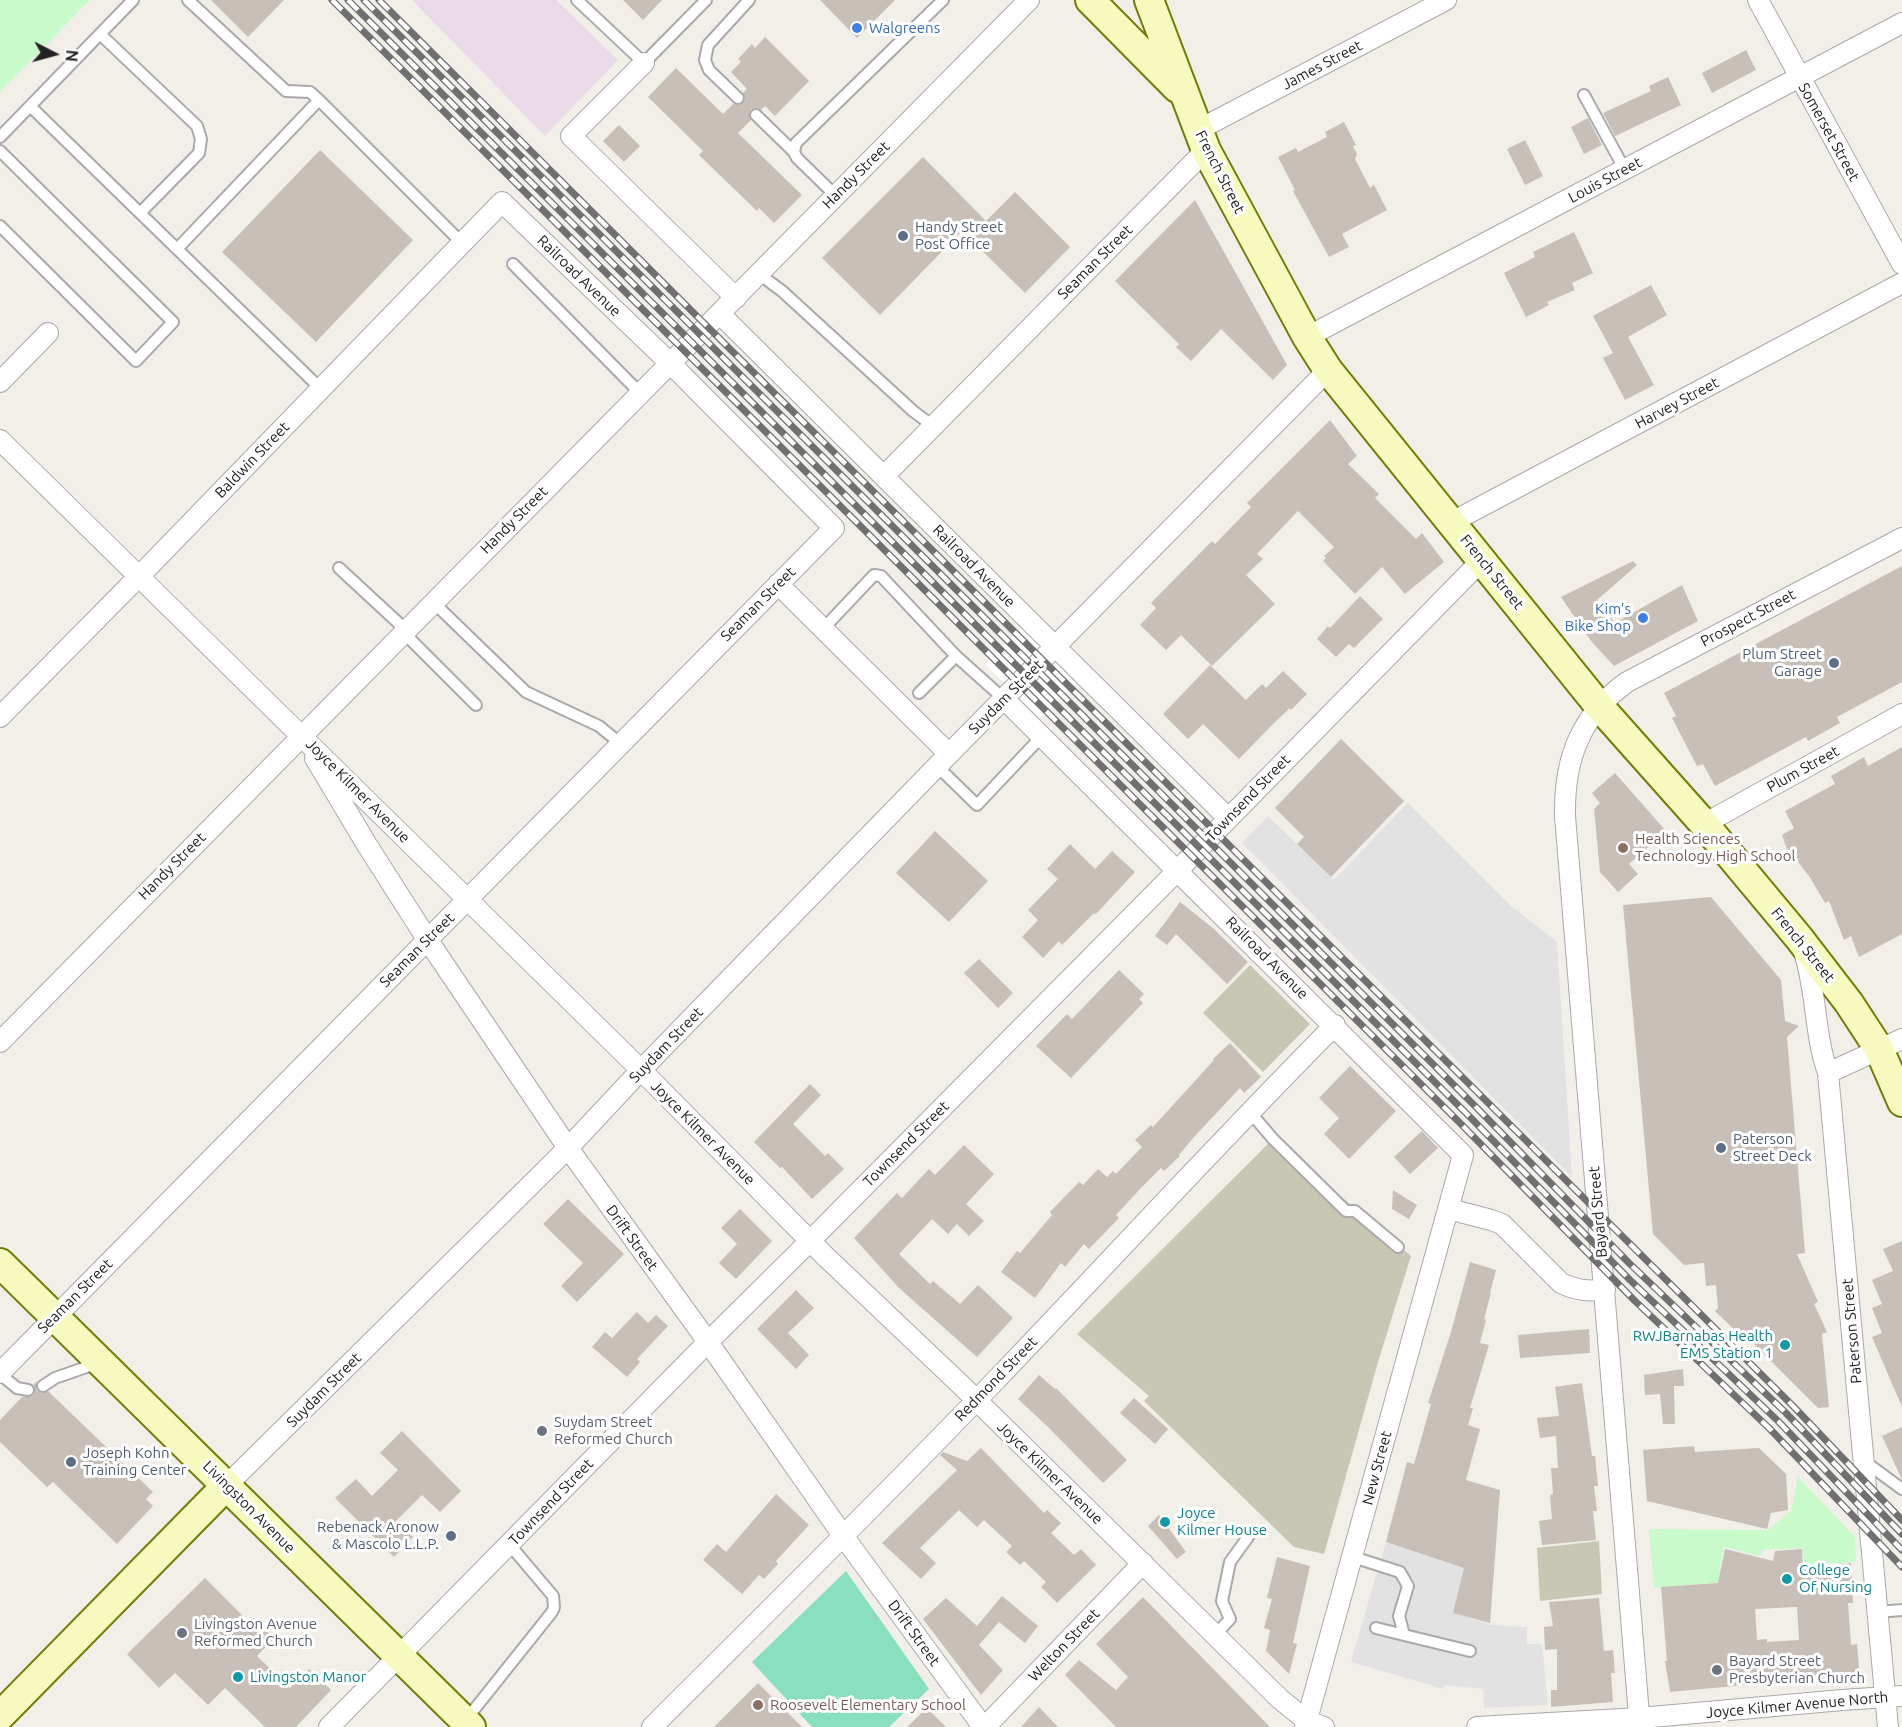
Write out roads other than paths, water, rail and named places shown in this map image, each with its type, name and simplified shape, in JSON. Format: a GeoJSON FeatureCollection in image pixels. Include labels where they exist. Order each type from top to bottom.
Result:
{"type":"FeatureCollection","features":[{"type":"Feature","properties":{"kind":"main road"},"geometry":{"type":"LineString","coordinates":[[1090,0],[1183,94]]}},
{"type":"Feature","properties":{"kind":"main road","name":"French Street"},"geometry":{"type":"LineString","coordinates":[[1149,0],[1202,140],[1307,337],[1329,370],[1599,706],[1704,824],[1849,1003],[1890,1044],[1902,1102]]}},
{"type":"Feature","properties":{"kind":"main road","name":"Livingston Avenue"},"geometry":{"type":"LineString","coordinates":[[0,1263],[468,1724]]}},
{"type":"Feature","properties":{"kind":"main road","name":"Suydam Street"},"geometry":{"type":"LineString","coordinates":[[0,1716],[227,1485]]}},
{"type":"Feature","properties":{"kind":"street","name":"Handy Street"},"geometry":{"type":"LineString","coordinates":[[0,1042],[1029,0]]}},
{"type":"Feature","properties":{"kind":"street","name":"James Street"},"geometry":{"type":"LineString","coordinates":[[1202,140],[1446,0]]}},
{"type":"Feature","properties":{"kind":"street","name":"Somerset Street"},"geometry":{"type":"LineString","coordinates":[[1758,0],[1902,264]]}},
{"type":"Feature","properties":{"kind":"street","name":"Louis Street"},"geometry":{"type":"LineString","coordinates":[[1307,337],[1902,23]]}},
{"type":"Feature","properties":{"kind":"street"},"geometry":{"type":"LineString","coordinates":[[644,63],[572,136],[736,298]]}},
{"type":"Feature","properties":{"kind":"street","name":"Seaman Street"},"geometry":{"type":"LineString","coordinates":[[884,476],[1202,140]]}},
{"type":"Feature","properties":{"kind":"street","name":"Baldwin Street"},"geometry":{"type":"LineString","coordinates":[[0,717],[140,576],[502,202]]}},
{"type":"Feature","properties":{"kind":"street","name":"Railroad Avenue"},"geometry":{"type":"LineString","coordinates":[[502,202],[670,363],[834,528]]}},
{"type":"Feature","properties":{"kind":"street","name":"Harvey Street"},"geometry":{"type":"LineString","coordinates":[[1452,522],[1902,283]]}},
{"type":"Feature","properties":{"kind":"street","name":"Railroad Avenue"},"geometry":{"type":"LineString","coordinates":[[720,314],[1228,818]]}},
{"type":"Feature","properties":{"kind":"street"},"geometry":{"type":"LineString","coordinates":[[0,382],[48,333]]}},
{"type":"Feature","properties":{"kind":"street","name":"Suydam Street"},"geometry":{"type":"LineString","coordinates":[[227,1485],[568,1148],[943,760],[1329,370]]}},
{"type":"Feature","properties":{"kind":"street","name":"Joyce Kilmer Avenue"},"geometry":{"type":"LineString","coordinates":[[0,440],[641,1070],[810,1242],[976,1400],[1280,1699],[1312,1725]]}},
{"type":"Feature","properties":{"kind":"street","name":"Seaman Street"},"geometry":{"type":"LineString","coordinates":[[0,1374],[834,528]]}},
{"type":"Feature","properties":{"kind":"street","name":"Prospect Street"},"geometry":{"type":"LineString","coordinates":[[1599,706],[1611,693],[1627,682],[1902,538]]}},
{"type":"Feature","properties":{"kind":"street","name":"Townsend Street"},"geometry":{"type":"LineString","coordinates":[[329,1727],[1482,560]]}},
{"type":"Feature","properties":{"kind":"street"},"geometry":{"type":"LineString","coordinates":[[778,584],[823,629],[943,760]]}},
{"type":"Feature","properties":{"kind":"street","name":"Railroad Avenue"},"geometry":{"type":"LineString","coordinates":[[1005,699],[1464,1155],[1449,1209]]}},
{"type":"Feature","properties":{"kind":"street","name":"Bayard Street"},"geometry":{"type":"LineString","coordinates":[[1599,706],[1587,720],[1577,739],[1566,779],[1564,796],[1640,1723]]}},
{"type":"Feature","properties":{"kind":"street","name":"Plum Street"},"geometry":{"type":"LineString","coordinates":[[1704,824],[1902,714]]}},
{"type":"Feature","properties":{"kind":"street","name":"Drift Street"},"geometry":{"type":"LineString","coordinates":[[301,735],[427,939],[568,1148],[708,1342],[844,1537],[984,1727]]}},
{"type":"Feature","properties":{"kind":"street","name":"Paterson Street"},"geometry":{"type":"LineString","coordinates":[[1799,939],[1809,969],[1821,1053],[1828,1073],[1878,1612],[1894,1697],[1888,1727]]}},
{"type":"Feature","properties":{"kind":"street","name":"Redmond Street"},"geometry":{"type":"LineString","coordinates":[[652,1727],[844,1537],[1335,1025]]}},
{"type":"Feature","properties":{"kind":"street"},"geometry":{"type":"LineString","coordinates":[[1828,1073],[1890,1044]]}},
{"type":"Feature","properties":{"kind":"street"},"geometry":{"type":"LineString","coordinates":[[1449,1209],[1502,1224],[1561,1283],[1572,1289],[1605,1290]]}},
{"type":"Feature","properties":{"kind":"street","name":"New Street"},"geometry":{"type":"LineString","coordinates":[[1312,1725],[1353,1557],[1449,1209]]}},
{"type":"Feature","properties":{"kind":"street","name":"Welton Street"},"geometry":{"type":"LineString","coordinates":[[984,1727],[1143,1563]]}},
{"type":"Feature","properties":{"kind":"street","name":"Joyce Kilmer Avenue North"},"geometry":{"type":"LineString","coordinates":[[1477,1727],[1640,1723],[1842,1700],[1894,1697]]}},
{"type":"Feature","properties":{"kind":"lane"},"geometry":{"type":"LineString","coordinates":[[0,137],[133,0]]}},
{"type":"Feature","properties":{"kind":"lane"},"geometry":{"type":"LineString","coordinates":[[188,0],[286,92],[310,92],[462,243]]}},
{"type":"Feature","properties":{"kind":"lane"},"geometry":{"type":"LineString","coordinates":[[577,0],[644,63],[706,0]]}},
{"type":"Feature","properties":{"kind":"lane"},"geometry":{"type":"LineString","coordinates":[[738,98],[709,70],[705,60],[708,45],[749,0]]}},
{"type":"Feature","properties":{"kind":"lane"},"geometry":{"type":"LineString","coordinates":[[794,152],[796,142],[943,0]]}},
{"type":"Feature","properties":{"kind":"lane"},"geometry":{"type":"LineString","coordinates":[[100,34],[197,126],[201,139],[199,153],[140,213]]}},
{"type":"Feature","properties":{"kind":"lane"},"geometry":{"type":"LineString","coordinates":[[1584,95],[1625,170]]}},
{"type":"Feature","properties":{"kind":"lane"},"geometry":{"type":"LineString","coordinates":[[177,249],[319,100]]}},
{"type":"Feature","properties":{"kind":"lane"},"geometry":{"type":"LineString","coordinates":[[30,106],[321,389]]}},
{"type":"Feature","properties":{"kind":"lane"},"geometry":{"type":"LineString","coordinates":[[756,115],[836,196]]}},
{"type":"Feature","properties":{"kind":"lane"},"geometry":{"type":"LineString","coordinates":[[0,151],[173,322],[136,361],[0,226]]}},
{"type":"Feature","properties":{"kind":"lane"},"geometry":{"type":"LineString","coordinates":[[513,264],[640,393]]}},
{"type":"Feature","properties":{"kind":"lane"},"geometry":{"type":"LineString","coordinates":[[759,274],[782,291],[913,411],[933,426]]}},
{"type":"Feature","properties":{"kind":"lane"},"geometry":{"type":"LineString","coordinates":[[339,568],[405,631],[476,705]]}},
{"type":"Feature","properties":{"kind":"lane"},"geometry":{"type":"LineString","coordinates":[[823,629],[874,575],[880,576],[956,656],[1005,699]]}},
{"type":"Feature","properties":{"kind":"lane"},"geometry":{"type":"LineString","coordinates":[[433,602],[526,692],[599,726],[621,744]]}},
{"type":"Feature","properties":{"kind":"lane"},"geometry":{"type":"LineString","coordinates":[[920,693],[956,656]]}},
{"type":"Feature","properties":{"kind":"lane"},"geometry":{"type":"LineString","coordinates":[[943,760],[977,805],[1042,736]]}},
{"type":"Feature","properties":{"kind":"lane"},"geometry":{"type":"LineString","coordinates":[[1250,1112],[1346,1211],[1355,1211],[1398,1247]]}},
{"type":"Feature","properties":{"kind":"lane"},"geometry":{"type":"LineString","coordinates":[[43,1386],[55,1378],[100,1362]]}},
{"type":"Feature","properties":{"kind":"lane"},"geometry":{"type":"LineString","coordinates":[[0,1374],[17,1388],[28,1390]]}},
{"type":"Feature","properties":{"kind":"lane"},"geometry":{"type":"LineString","coordinates":[[1864,1460],[1902,1489]]}},
{"type":"Feature","properties":{"kind":"lane"},"geometry":{"type":"LineString","coordinates":[[1215,1635],[1230,1619],[1222,1601],[1230,1562],[1248,1537]]}},
{"type":"Feature","properties":{"kind":"lane"},"geometry":{"type":"LineString","coordinates":[[468,1724],[554,1607],[553,1596],[509,1545]]}},
{"type":"Feature","properties":{"kind":"lane"},"geometry":{"type":"LineString","coordinates":[[1353,1557],[1400,1572],[1408,1586],[1399,1616],[1404,1635]]}},
{"type":"Feature","properties":{"kind":"lane"},"geometry":{"type":"LineString","coordinates":[[1878,1612],[1902,1610]]}},
{"type":"Feature","properties":{"kind":"lane"},"geometry":{"type":"LineString","coordinates":[[1376,1628],[1470,1651]]}},
{"type":"Feature","properties":{"kind":"railway"},"geometry":{"type":"LineString","coordinates":[[332,0],[1461,1124],[1635,1301],[1770,1429],[1902,1567]]}},
{"type":"Feature","properties":{"kind":"railway"},"geometry":{"type":"LineString","coordinates":[[348,0],[1469,1116],[1630,1280],[1778,1421],[1902,1550]]}},
{"type":"Feature","properties":{"kind":"railway"},"geometry":{"type":"LineString","coordinates":[[364,0],[1477,1108],[1628,1262],[1786,1413],[1902,1534]]}},
{"type":"Feature","properties":{"kind":"railway"},"geometry":{"type":"LineString","coordinates":[[379,0],[1793,1406],[1902,1520]]}},
{"type":"Feature","properties":{"kind":"place","name":"Walgreens"},"geometry":{"type":"Point","coordinates":[857,28]}},
{"type":"Feature","properties":{"kind":"place","name":"Handy Street Post Office"},"geometry":{"type":"Point","coordinates":[903,236]}},
{"type":"Feature","properties":{"kind":"place","name":"Kim's Bike Shop"},"geometry":{"type":"Point","coordinates":[1643,618]}},
{"type":"Feature","properties":{"kind":"place","name":"Plum Street Garage"},"geometry":{"type":"Point","coordinates":[1834,663]}},
{"type":"Feature","properties":{"kind":"place","name":"Health Sciences Technology High School"},"geometry":{"type":"Point","coordinates":[1623,848]}},
{"type":"Feature","properties":{"kind":"place","name":"Paterson Street Deck"},"geometry":{"type":"Point","coordinates":[1721,1148]}},
{"type":"Feature","properties":{"kind":"place","name":"RWJBarnabas Health EMS Station 1"},"geometry":{"type":"Point","coordinates":[1785,1345]}},
{"type":"Feature","properties":{"kind":"place","name":"Suydam Street Reformed Church"},"geometry":{"type":"Point","coordinates":[542,1431]}},
{"type":"Feature","properties":{"kind":"place","name":"Joseph Kohn Training Center"},"geometry":{"type":"Point","coordinates":[71,1462]}},
{"type":"Feature","properties":{"kind":"place","name":"Joyce Kilmer House"},"geometry":{"type":"Point","coordinates":[1165,1522]}},
{"type":"Feature","properties":{"kind":"place","name":"Rebenack Aronow & Mascolo L.L.P."},"geometry":{"type":"Point","coordinates":[451,1536]}},
{"type":"Feature","properties":{"kind":"place","name":"College Of Nursing"},"geometry":{"type":"Point","coordinates":[1787,1579]}},
{"type":"Feature","properties":{"kind":"place","name":"Livingston Avenue Reformed Church"},"geometry":{"type":"Point","coordinates":[182,1633]}},
{"type":"Feature","properties":{"kind":"place","name":"Bayard Street Presbyterian Church"},"geometry":{"type":"Point","coordinates":[1717,1670]}},
{"type":"Feature","properties":{"kind":"place","name":"Livingston Manor"},"geometry":{"type":"Point","coordinates":[238,1677]}},
{"type":"Feature","properties":{"kind":"place","name":"Roosevelt Elementary School"},"geometry":{"type":"Point","coordinates":[758,1705]}}]}
